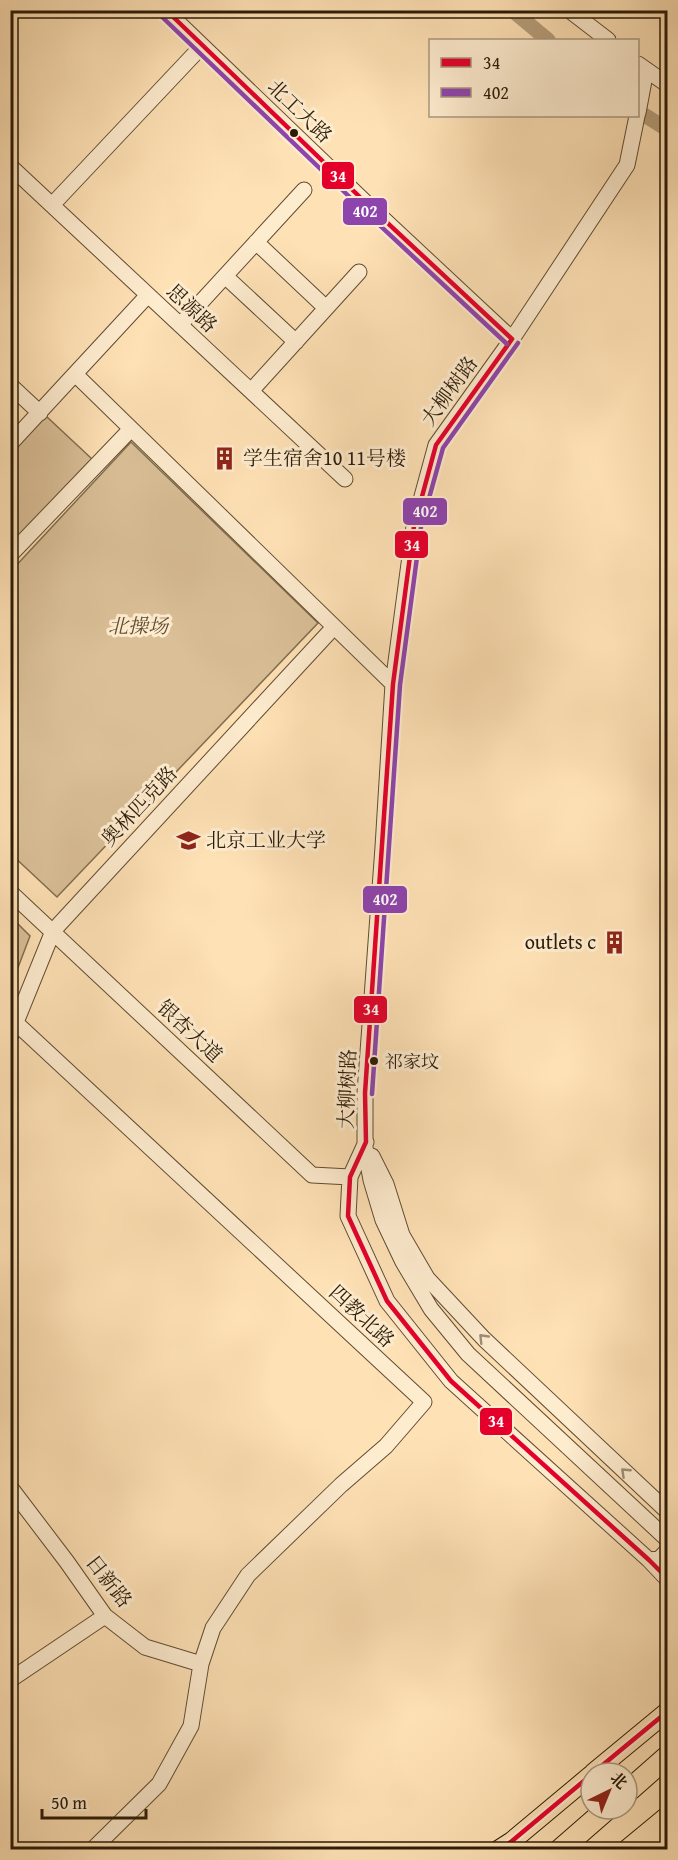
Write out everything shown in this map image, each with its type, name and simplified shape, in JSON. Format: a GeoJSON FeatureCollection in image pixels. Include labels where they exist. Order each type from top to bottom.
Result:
{"type":"FeatureCollection","features":[{"type":"Feature","properties":{"kind":"highway"},"geometry":{"type":"LineString","coordinates":[[639,1781],[668,1756]]}},
{"type":"Feature","properties":{"kind":"highway"},"geometry":{"type":"LineString","coordinates":[[628,1850],[668,1817]]}},
{"type":"Feature","properties":{"kind":"highway"},"geometry":{"type":"LineString","coordinates":[[560,1850],[593,1821]]}},
{"type":"Feature","properties":{"kind":"highway"},"geometry":{"type":"LineString","coordinates":[[658,1850],[668,1837]]}},
{"type":"Feature","properties":{"kind":"main road"},"geometry":{"type":"LineString","coordinates":[[608,1761],[668,1711]]}},
{"type":"Feature","properties":{"kind":"main road"},"geometry":{"type":"LineString","coordinates":[[498,1850],[579,1785]]}},
{"type":"Feature","properties":{"kind":"street","name":"北工大路"},"geometry":{"type":"LineString","coordinates":[[165,10],[512,339]]}},
{"type":"Feature","properties":{"kind":"street"},"geometry":{"type":"LineString","coordinates":[[569,10],[607,39]]}},
{"type":"Feature","properties":{"kind":"street"},"geometry":{"type":"LineString","coordinates":[[52,205],[202,46]]}},
{"type":"Feature","properties":{"kind":"street"},"geometry":{"type":"LineString","coordinates":[[642,67],[668,85]]}},
{"type":"Feature","properties":{"kind":"street","name":"大柳树路"},"geometry":{"type":"LineString","coordinates":[[639,104],[642,67]]}},
{"type":"Feature","properties":{"kind":"street","name":"大柳树路"},"geometry":{"type":"LineString","coordinates":[[636,117],[627,165],[512,339],[436,445],[414,526],[393,684],[365,1093],[366,1142],[371,1180],[383,1220],[403,1262],[431,1309],[468,1354],[668,1540]]}},
{"type":"Feature","properties":{"kind":"street","name":"思源路"},"geometry":{"type":"LineString","coordinates":[[10,166],[345,480]]}},
{"type":"Feature","properties":{"kind":"street"},"geometry":{"type":"LineString","coordinates":[[180,325],[304,190]]}},
{"type":"Feature","properties":{"kind":"street"},"geometry":{"type":"LineString","coordinates":[[256,242],[327,308]]}},
{"type":"Feature","properties":{"kind":"street"},"geometry":{"type":"LineString","coordinates":[[251,392],[359,272]]}},
{"type":"Feature","properties":{"kind":"street"},"geometry":{"type":"LineString","coordinates":[[225,276],[296,342]]}},
{"type":"Feature","properties":{"kind":"street"},"geometry":{"type":"LineString","coordinates":[[10,444],[148,295]]}},
{"type":"Feature","properties":{"kind":"street"},"geometry":{"type":"LineString","coordinates":[[75,374],[393,684]]}},
{"type":"Feature","properties":{"kind":"street"},"geometry":{"type":"LineString","coordinates":[[10,385],[40,412]]}},
{"type":"Feature","properties":{"kind":"street"},"geometry":{"type":"LineString","coordinates":[[10,555],[131,429]]}},
{"type":"Feature","properties":{"kind":"street","name":"奥林匹克路"},"geometry":{"type":"LineString","coordinates":[[13,1030],[53,931],[334,627]]}},
{"type":"Feature","properties":{"kind":"street","name":"银杏大道"},"geometry":{"type":"LineString","coordinates":[[10,892],[312,1175],[350,1177]]}},
{"type":"Feature","properties":{"kind":"street","name":"四教北路"},"geometry":{"type":"LineString","coordinates":[[13,1030],[424,1402],[386,1446],[341,1485],[248,1575],[213,1628],[201,1664]]}},
{"type":"Feature","properties":{"kind":"street"},"geometry":{"type":"LineString","coordinates":[[366,1142],[350,1177],[348,1216],[387,1301],[452,1381],[649,1560],[668,1581]]}},
{"type":"Feature","properties":{"kind":"street"},"geometry":{"type":"LineString","coordinates":[[366,1142],[386,1184],[402,1235],[427,1278],[484,1340],[668,1512]]}},
{"type":"Feature","properties":{"kind":"street","name":"日新路"},"geometry":{"type":"LineString","coordinates":[[10,1487],[105,1616],[145,1647],[201,1664]]}},
{"type":"Feature","properties":{"kind":"street"},"geometry":{"type":"LineString","coordinates":[[649,1560],[659,1559],[668,1550]]}},
{"type":"Feature","properties":{"kind":"street"},"geometry":{"type":"LineString","coordinates":[[10,1680],[105,1616]]}},
{"type":"Feature","properties":{"kind":"street"},"geometry":{"type":"LineString","coordinates":[[92,1850],[159,1784],[191,1726],[201,1664]]}},
{"type":"Feature","properties":{"kind":"green space"},"geometry":{"type":"Polygon","coordinates":[[[46,416],[92,459],[13,542],[10,540],[10,453],[46,416]]]}},
{"type":"Feature","properties":{"kind":"green space","name":"北操场"},"geometry":{"type":"Polygon","coordinates":[[[131,442],[318,623],[57,897],[11,854],[11,571],[131,442]]]}},
{"type":"Feature","properties":{"kind":"green space"},"geometry":{"type":"Polygon","coordinates":[[[11,917],[30,936],[11,986],[11,917]]]}},
{"type":"Feature","properties":{"kind":"waterway"},"geometry":{"type":"LineString","coordinates":[[512,10],[547,39]]}},
{"type":"Feature","properties":{"kind":"waterway"},"geometry":{"type":"LineString","coordinates":[[639,112],[668,130]]}},
{"type":"Feature","properties":{"kind":"transit line","name":"34"},"geometry":{"type":"LineString","coordinates":[[166,10],[364,201],[512,339]]}},
{"type":"Feature","properties":{"kind":"transit line","name":"402"},"geometry":{"type":"LineString","coordinates":[[160,15],[507,344]]}},
{"type":"Feature","properties":{"kind":"transit line","name":"34"},"geometry":{"type":"LineString","coordinates":[[512,339],[436,445],[414,526],[393,684],[365,1093],[366,1142],[350,1177],[348,1216],[387,1301],[451,1381],[668,1579]]}},
{"type":"Feature","properties":{"kind":"transit line","name":"402"},"geometry":{"type":"LineString","coordinates":[[372,1094],[400,685],[421,527],[443,448],[518,343]]}},
{"type":"Feature","properties":{"kind":"transit line","name":"34"},"geometry":{"type":"LineString","coordinates":[[608,1761],[668,1711]]}},
{"type":"Feature","properties":{"kind":"transit line","name":"34"},"geometry":{"type":"LineString","coordinates":[[499,1850],[579,1785]]}},
{"type":"Feature","properties":{"kind":"place","name":"学生宿舍10 11号楼"},"geometry":{"type":"Point","coordinates":[225,458]}},
{"type":"Feature","properties":{"kind":"place","name":"北京工业大学"},"geometry":{"type":"Point","coordinates":[188,840]}},
{"type":"Feature","properties":{"kind":"place","name":"outlets c"},"geometry":{"type":"Point","coordinates":[614,942]}},
{"type":"Feature","properties":{"kind":"place","name":"祁家坟"},"geometry":{"type":"Point","coordinates":[374,1061]}}]}
